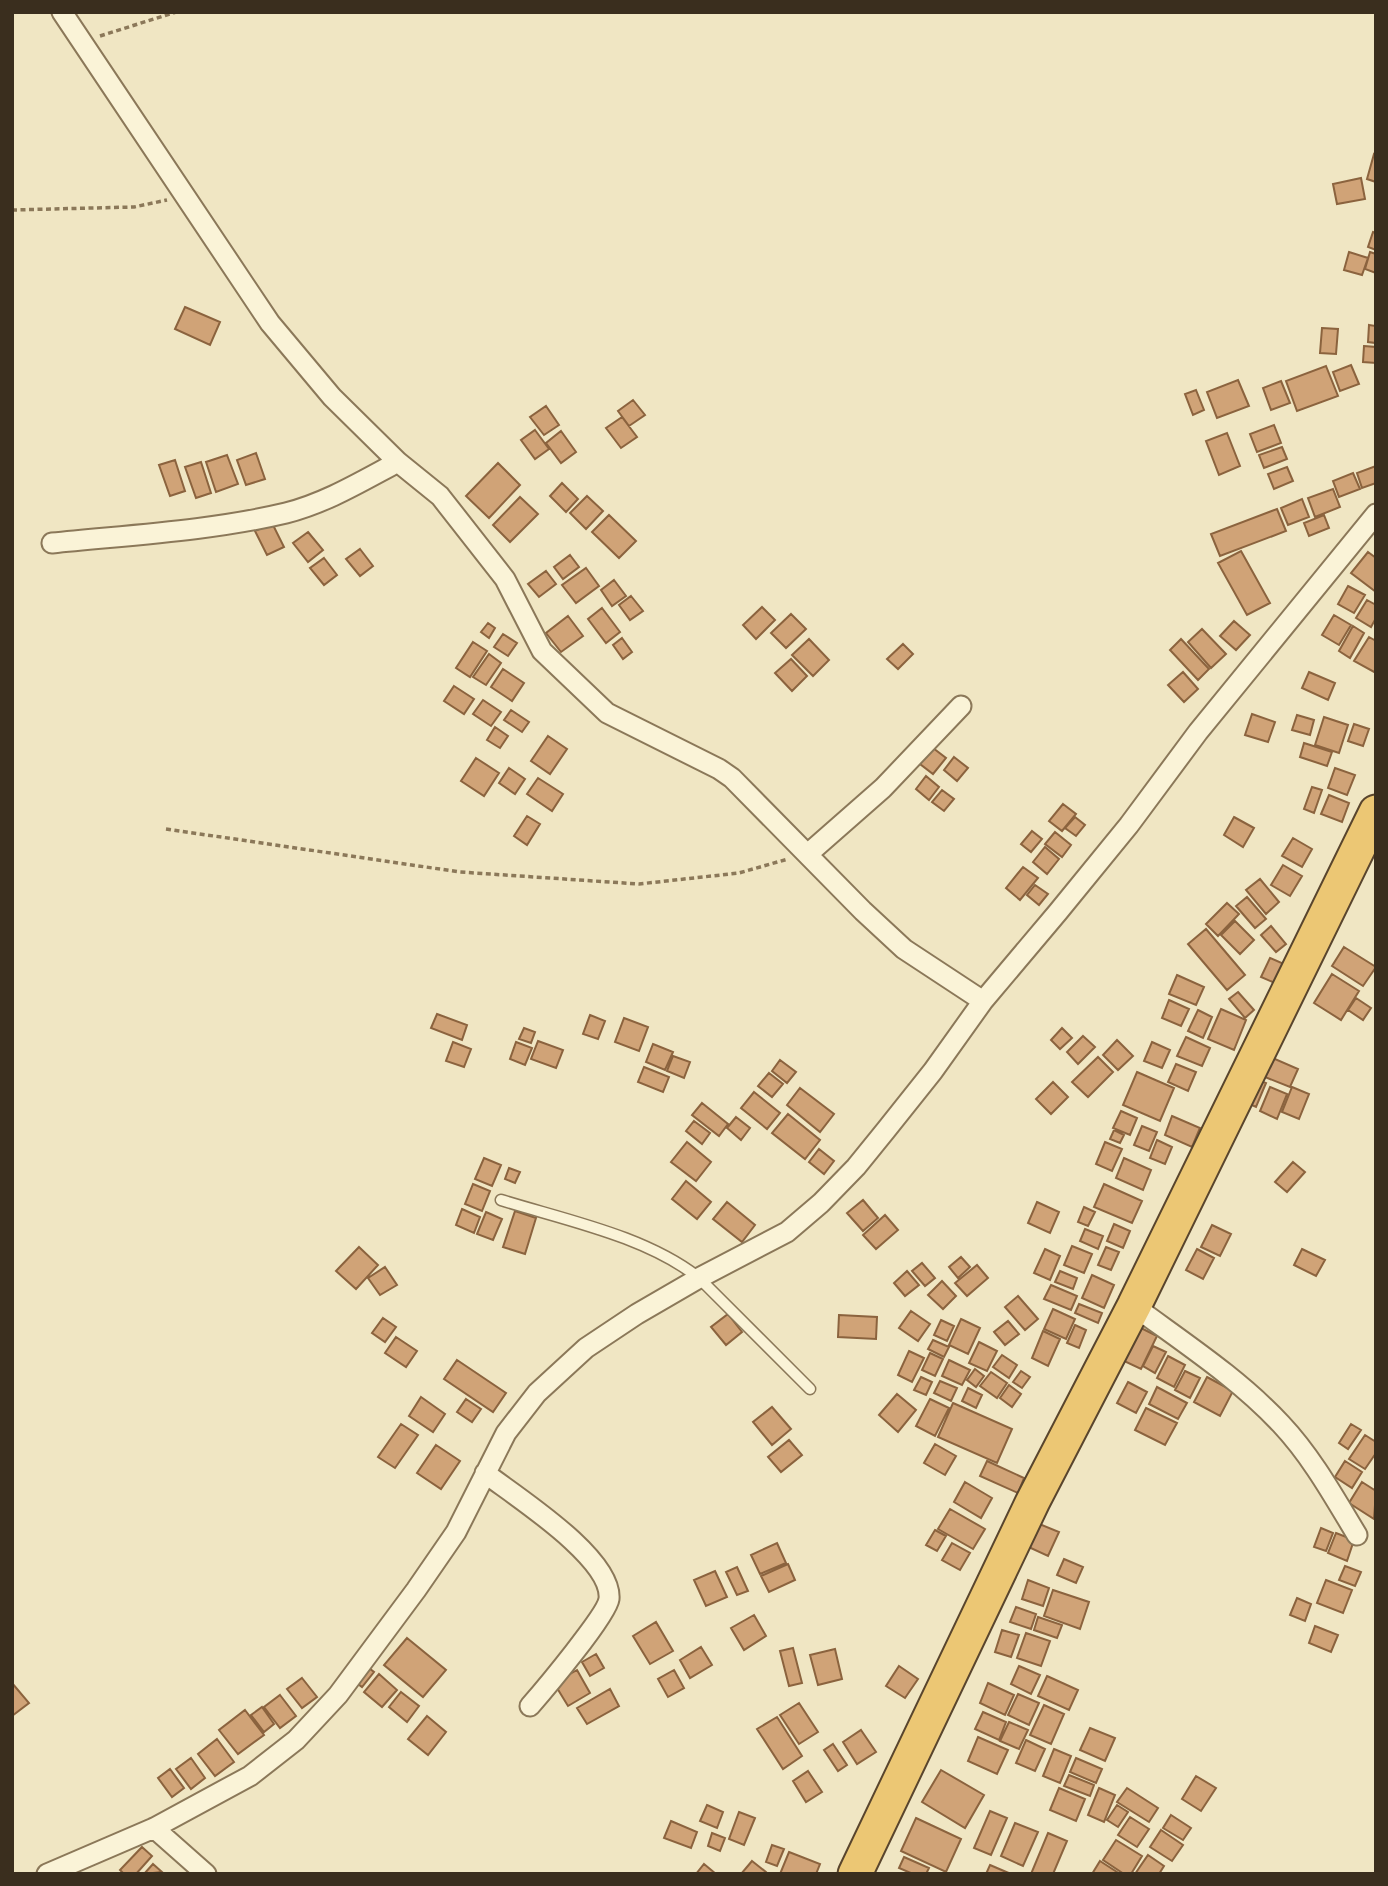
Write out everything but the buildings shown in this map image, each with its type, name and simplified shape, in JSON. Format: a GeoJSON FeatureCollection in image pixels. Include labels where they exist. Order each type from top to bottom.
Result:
{"type":"FeatureCollection","features":[{"type":"Feature","properties":{"kind":"highway"},"geometry":{"type":"LineString","coordinates":[[855,1874],[1032,1501],[1134,1306],[1376,811]]}},
{"type":"Feature","properties":{"kind":"street"},"geometry":{"type":"LineString","coordinates":[[62,12],[270,323],[332,397],[398,462],[440,496],[499,569],[542,651],[550,660],[607,713],[732,778],[904,949],[982,1001]]}},
{"type":"Feature","properties":{"kind":"street"},"geometry":{"type":"LineString","coordinates":[[52,543],[186,530],[287,513],[334,495],[398,462]]}},
{"type":"Feature","properties":{"kind":"street"},"geometry":{"type":"LineString","coordinates":[[47,1874],[154,1828],[250,1776],[296,1740],[338,1695],[416,1590],[456,1532],[506,1433],[537,1393],[586,1348],[699,1278],[786,1232],[821,1203],[856,1167],[886,1130],[933,1071],[982,1001],[1066,903],[1129,825],[1198,732],[1376,514]]}},
{"type":"Feature","properties":{"kind":"street"},"geometry":{"type":"LineString","coordinates":[[808,853],[883,788],[961,706]]}},
{"type":"Feature","properties":{"kind":"street"},"geometry":{"type":"LineString","coordinates":[[1134,1306],[1245,1389],[1283,1425],[1307,1455],[1357,1535]]}},
{"type":"Feature","properties":{"kind":"street"},"geometry":{"type":"LineString","coordinates":[[485,1473],[579,1545],[596,1564],[609,1585],[609,1602],[563,1667],[530,1706]]}},
{"type":"Feature","properties":{"kind":"street"},"geometry":{"type":"LineString","coordinates":[[154,1828],[206,1874]]}},
{"type":"Feature","properties":{"kind":"lane"},"geometry":{"type":"LineString","coordinates":[[500,1200],[661,1252],[680,1263],[699,1278],[810,1389]]}},
{"type":"Feature","properties":{"kind":"path"},"geometry":{"type":"LineString","coordinates":[[82,41],[176,12]]}},
{"type":"Feature","properties":{"kind":"path"},"geometry":{"type":"LineString","coordinates":[[12,210],[134,207],[185,196]]}},
{"type":"Feature","properties":{"kind":"path"},"geometry":{"type":"LineString","coordinates":[[166,829],[460,872],[639,884],[739,873],[808,853]]}}]}
